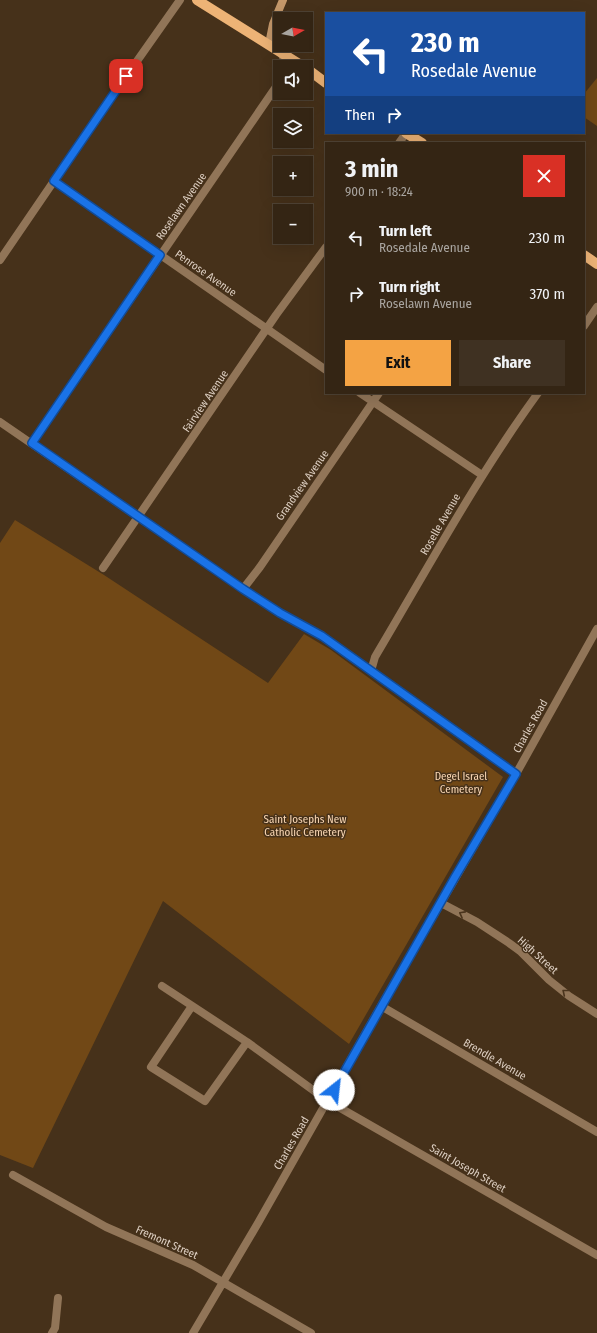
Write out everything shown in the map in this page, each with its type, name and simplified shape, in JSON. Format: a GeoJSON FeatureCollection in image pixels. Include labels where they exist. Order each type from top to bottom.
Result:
{"type":"FeatureCollection","features":[{"type":"Feature","properties":{"kind":"main road"},"geometry":{"type":"LineString","coordinates":[[197,0],[273,47]]}},
{"type":"Feature","properties":{"kind":"main road"},"geometry":{"type":"LineString","coordinates":[[269,44],[273,24],[282,0]]}},
{"type":"Feature","properties":{"kind":"main road"},"geometry":{"type":"LineString","coordinates":[[281,52],[293,60]]}},
{"type":"Feature","properties":{"kind":"main road"},"geometry":{"type":"LineString","coordinates":[[313,74],[325,82]]}},
{"type":"Feature","properties":{"kind":"main road"},"geometry":{"type":"LineString","coordinates":[[408,134],[420,142]]}},
{"type":"Feature","properties":{"kind":"main road"},"geometry":{"type":"LineString","coordinates":[[585,255],[597,264]]}},
{"type":"Feature","properties":{"kind":"street"},"geometry":{"type":"LineString","coordinates":[[0,260],[180,0]]}},
{"type":"Feature","properties":{"kind":"street"},"geometry":{"type":"LineString","coordinates":[[281,52],[284,60]]}},
{"type":"Feature","properties":{"kind":"street","name":"Roselawn Avenue"},"geometry":{"type":"LineString","coordinates":[[32,443],[273,91]]}},
{"type":"Feature","properties":{"kind":"street","name":"Penrose Avenue"},"geometry":{"type":"LineString","coordinates":[[54,181],[325,369]]}},
{"type":"Feature","properties":{"kind":"street","name":"Fairview Avenue"},"geometry":{"type":"LineString","coordinates":[[103,568],[267,329],[325,248]]}},
{"type":"Feature","properties":{"kind":"street"},"geometry":{"type":"LineString","coordinates":[[585,325],[597,307]]}},
{"type":"Feature","properties":{"kind":"street"},"geometry":{"type":"LineString","coordinates":[[361,394],[482,476]]}},
{"type":"Feature","properties":{"kind":"street","name":"Grandview Avenue"},"geometry":{"type":"LineString","coordinates":[[243,589],[260,567],[378,394]]}},
{"type":"Feature","properties":{"kind":"street","name":"Roselle Avenue"},"geometry":{"type":"LineString","coordinates":[[371,670],[375,657],[482,476],[514,426],[537,394]]}},
{"type":"Feature","properties":{"kind":"street"},"geometry":{"type":"LineString","coordinates":[[0,422],[243,589],[280,613],[322,636],[516,774]]}},
{"type":"Feature","properties":{"kind":"street","name":"Charles Road"},"geometry":{"type":"LineString","coordinates":[[193,1333],[222,1281],[258,1223],[381,1006],[516,774],[597,629]]}},
{"type":"Feature","properties":{"kind":"street","name":"High Street"},"geometry":{"type":"LineString","coordinates":[[441,903],[477,922],[509,943],[520,951],[549,980],[569,996],[597,1014]]}},
{"type":"Feature","properties":{"kind":"street","name":"Saint Joseph Street"},"geometry":{"type":"LineString","coordinates":[[162,986],[247,1042],[328,1101],[597,1255]]}},
{"type":"Feature","properties":{"kind":"street"},"geometry":{"type":"LineString","coordinates":[[192,1006],[151,1067],[205,1101],[247,1042]]}},
{"type":"Feature","properties":{"kind":"street","name":"Brendle Avenue"},"geometry":{"type":"LineString","coordinates":[[381,1006],[597,1132]]}},
{"type":"Feature","properties":{"kind":"street","name":"Fremont Street"},"geometry":{"type":"LineString","coordinates":[[13,1175],[106,1227],[193,1265],[311,1333]]}},
{"type":"Feature","properties":{"kind":"street"},"geometry":{"type":"LineString","coordinates":[[52,1333],[55,1328],[58,1298]]}},
{"type":"Feature","properties":{"kind":"green space"},"geometry":{"type":"Polygon","coordinates":[[[597,78],[597,126],[585,118],[585,93],[597,78]]]}},
{"type":"Feature","properties":{"kind":"green space","name":"Saint Josephs New Catholic Cemetery"},"geometry":{"type":"Polygon","coordinates":[[[15,520],[104,575],[268,683],[304,634],[331,650],[503,777],[349,1044],[163,901],[33,1168],[0,1155],[0,543],[15,520]]]}},
{"type":"Feature","properties":{"kind":"route"},"geometry":{"type":"LineString","coordinates":[[126,76],[54,181],[160,255],[32,443],[243,589],[280,613],[322,636],[504,767],[516,774],[455,877],[334,1090]]}},
{"type":"Feature","properties":{"kind":"park label","name":"Degel Israel Cemetery"},"geometry":{"type":"Point","coordinates":[461,782]}}]}
